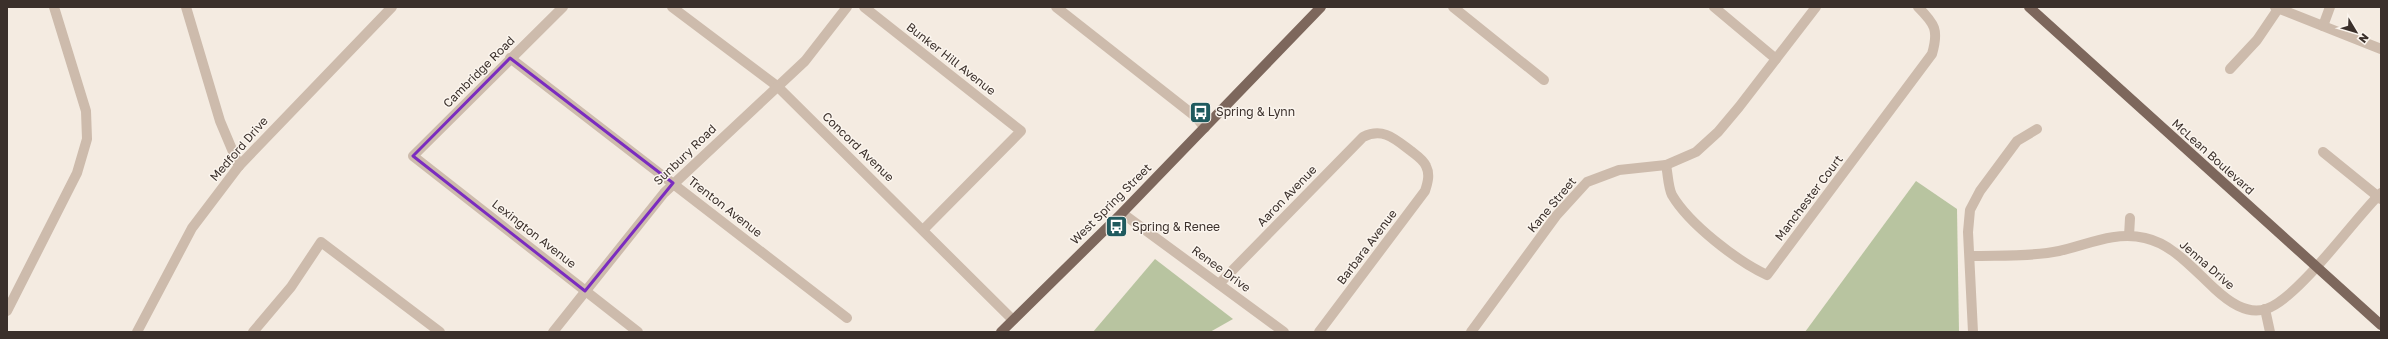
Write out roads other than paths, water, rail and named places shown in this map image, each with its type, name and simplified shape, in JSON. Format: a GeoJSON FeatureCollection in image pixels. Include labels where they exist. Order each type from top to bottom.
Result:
{"type":"FeatureCollection","features":[{"type":"Feature","properties":{"kind":"main road","name":"West Spring Street"},"geometry":{"type":"LineString","coordinates":[[1002,332],[1122,213],[1321,7]]}},
{"type":"Feature","properties":{"kind":"main road","name":"McLean Boulevard"},"geometry":{"type":"LineString","coordinates":[[2029,7],[2381,325]]}},
{"type":"Feature","properties":{"kind":"street"},"geometry":{"type":"LineString","coordinates":[[7,311],[77,173],[87,139],[86,111],[54,7]]}},
{"type":"Feature","properties":{"kind":"street"},"geometry":{"type":"LineString","coordinates":[[186,7],[220,120],[239,166]]}},
{"type":"Feature","properties":{"kind":"street","name":"Medford Drive"},"geometry":{"type":"LineString","coordinates":[[137,332],[192,228],[239,166],[392,7]]}},
{"type":"Feature","properties":{"kind":"street","name":"Cambridge Road"},"geometry":{"type":"LineString","coordinates":[[413,156],[563,7]]}},
{"type":"Feature","properties":{"kind":"street","name":"Concord Avenue"},"geometry":{"type":"LineString","coordinates":[[672,7],[777,86],[1013,320]]}},
{"type":"Feature","properties":{"kind":"street","name":"Sunbury Road"},"geometry":{"type":"LineString","coordinates":[[553,332],[673,183],[805,61],[847,7]]}},
{"type":"Feature","properties":{"kind":"street","name":"Bunker Hill Avenue"},"geometry":{"type":"LineString","coordinates":[[864,7],[1021,131],[923,230]]}},
{"type":"Feature","properties":{"kind":"street"},"geometry":{"type":"LineString","coordinates":[[1056,7],[1196,117],[1205,128]]}},
{"type":"Feature","properties":{"kind":"street"},"geometry":{"type":"LineString","coordinates":[[1453,7],[1544,80]]}},
{"type":"Feature","properties":{"kind":"street"},"geometry":{"type":"LineString","coordinates":[[1714,7],[1776,59]]}},
{"type":"Feature","properties":{"kind":"street","name":"Kane Street"},"geometry":{"type":"LineString","coordinates":[[1471,332],[1556,216],[1587,182],[1619,170],[1666,166],[1696,152],[1718,132],[1815,7]]}},
{"type":"Feature","properties":{"kind":"street","name":"Manchester Court"},"geometry":{"type":"LineString","coordinates":[[1666,166],[1671,194],[1687,216],[1748,266],[1767,275],[1932,54],[1937,37],[1931,20],[1918,7]]}},
{"type":"Feature","properties":{"kind":"street"},"geometry":{"type":"LineString","coordinates":[[2323,26],[2330,7]]}},
{"type":"Feature","properties":{"kind":"street"},"geometry":{"type":"LineString","coordinates":[[2230,69],[2258,40],[2277,8],[2381,48]]}},
{"type":"Feature","properties":{"kind":"street","name":"Trenton Avenue"},"geometry":{"type":"LineString","coordinates":[[510,58],[847,318]]}},
{"type":"Feature","properties":{"kind":"street"},"geometry":{"type":"LineString","coordinates":[[1973,332],[1971,256],[1968,232],[1970,210],[1980,191],[2017,140],[2037,129]]}},
{"type":"Feature","properties":{"kind":"street","name":"Aaron Avenue"},"geometry":{"type":"LineString","coordinates":[[1219,284],[1363,137],[1376,132],[1393,136],[1422,160],[1429,175]]}},
{"type":"Feature","properties":{"kind":"street"},"geometry":{"type":"LineString","coordinates":[[2270,332],[2265,309],[2288,294],[2380,196],[2323,152]]}},
{"type":"Feature","properties":{"kind":"street","name":"Lexington Avenue"},"geometry":{"type":"LineString","coordinates":[[413,156],[638,332]]}},
{"type":"Feature","properties":{"kind":"street","name":"Barbara Avenue"},"geometry":{"type":"LineString","coordinates":[[1320,332],[1422,196],[1428,183],[1429,175]]}},
{"type":"Feature","properties":{"kind":"street","name":"Renee Drive"},"geometry":{"type":"LineString","coordinates":[[1122,213],[1284,332]]}},
{"type":"Feature","properties":{"kind":"street"},"geometry":{"type":"LineString","coordinates":[[2129,236],[2130,218]]}},
{"type":"Feature","properties":{"kind":"street","name":"Jenna Drive"},"geometry":{"type":"LineString","coordinates":[[1971,256],[2041,254],[2107,238],[2129,236],[2145,238],[2162,244],[2178,255],[2230,302],[2247,309],[2265,309]]}},
{"type":"Feature","properties":{"kind":"street"},"geometry":{"type":"LineString","coordinates":[[253,332],[291,287],[321,242],[440,332]]}},
{"type":"Feature","properties":{"kind":"place","name":"Spring & Lynn"},"geometry":{"type":"Point","coordinates":[1201,112]}},
{"type":"Feature","properties":{"kind":"place","name":"Spring & Renee"},"geometry":{"type":"Point","coordinates":[1117,227]}}]}
